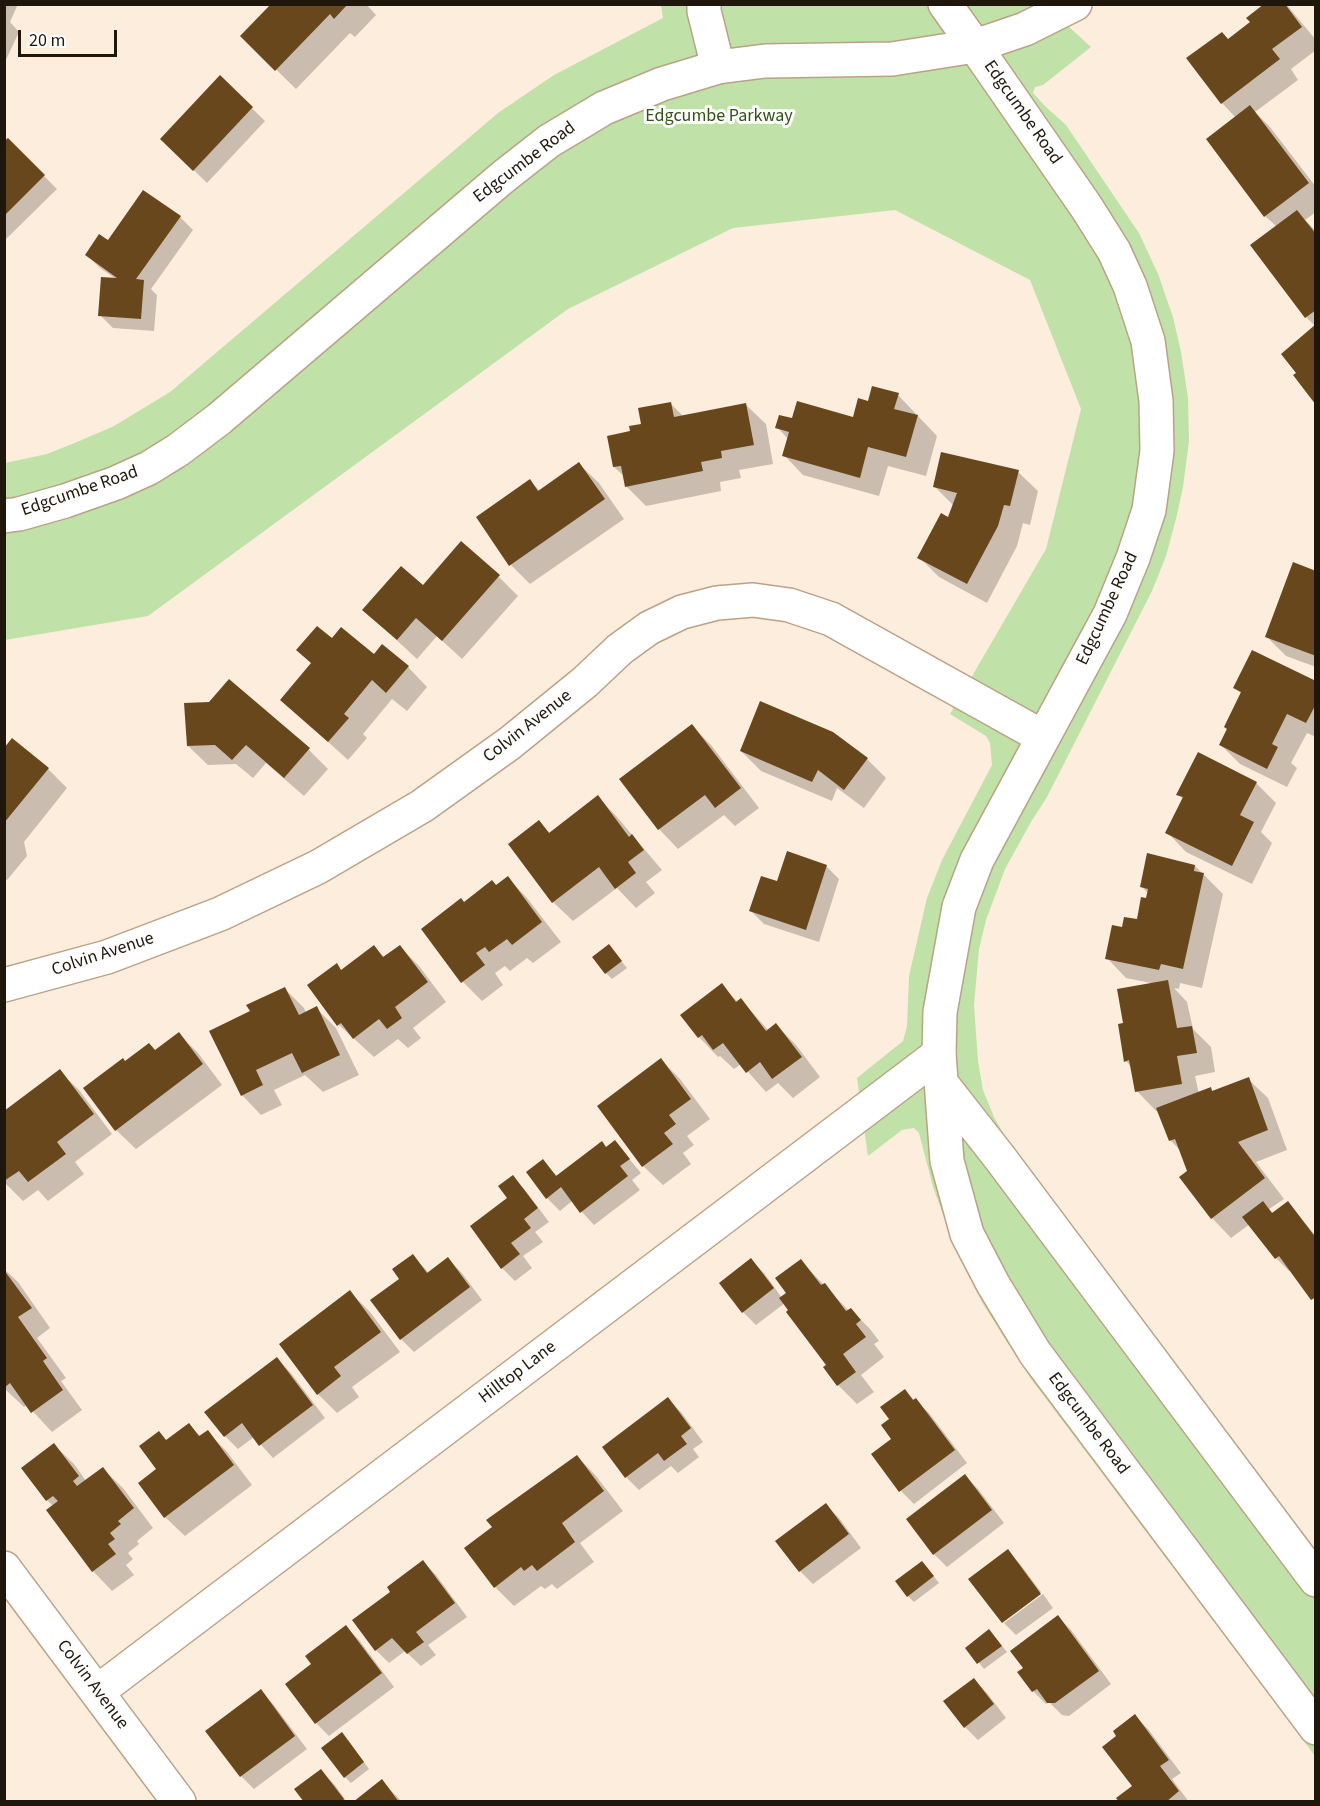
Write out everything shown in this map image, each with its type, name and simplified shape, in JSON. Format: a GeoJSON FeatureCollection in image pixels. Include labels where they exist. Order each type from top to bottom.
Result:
{"type":"FeatureCollection","features":[{"type":"Feature","properties":{"kind":"street"},"geometry":{"type":"LineString","coordinates":[[704,4],[718,67]]}},
{"type":"Feature","properties":{"kind":"street"},"geometry":{"type":"LineString","coordinates":[[945,4],[975,46],[1025,29],[1076,4]]}},
{"type":"Feature","properties":{"kind":"street","name":"Edgcumbe Road"},"geometry":{"type":"LineString","coordinates":[[4,516],[65,501],[116,483],[149,468],[178,450],[219,419],[503,177],[549,141],[604,108],[662,84],[718,67],[765,61],[892,59],[975,46],[1058,163],[1114,251],[1130,286],[1148,341],[1156,401],[1157,451],[1149,510],[1133,558],[1110,614],[977,860],[959,907],[940,1012],[940,1069],[947,1161],[967,1234],[993,1284],[1035,1353],[1316,1728]]}},
{"type":"Feature","properties":{"kind":"street","name":"Colvin Avenue"},"geometry":{"type":"LineString","coordinates":[[4,985],[107,957],[220,914],[318,867],[422,806],[510,743],[585,682],[620,649],[649,628],[682,612],[717,603],[753,600],[789,605],[831,620],[1043,736]]}},
{"type":"Feature","properties":{"kind":"street"},"geometry":{"type":"LineString","coordinates":[[940,1069],[1007,1168],[1316,1580]]}},
{"type":"Feature","properties":{"kind":"street","name":"Hilltop Lane"},"geometry":{"type":"LineString","coordinates":[[97,1692],[940,1069]]}},
{"type":"Feature","properties":{"kind":"street","name":"Colvin Avenue"},"geometry":{"type":"LineString","coordinates":[[4,1568],[179,1802]]}},
{"type":"Feature","properties":{"kind":"green space","name":"Edgcumbe Parkway"},"geometry":{"type":"Polygon","coordinates":[[[661,5],[1045,5],[1091,47],[1043,85],[1035,87],[1033,93],[1066,125],[1139,233],[1158,274],[1173,317],[1181,352],[1188,398],[1189,441],[1176,519],[1166,556],[1152,591],[1047,797],[1005,869],[986,920],[979,949],[974,1005],[978,1061],[983,1090],[994,1117],[1014,1152],[1315,1550],[1315,1756],[1031,1379],[1005,1339],[983,1304],[956,1250],[933,1187],[919,1133],[914,1128],[902,1130],[868,1156],[857,1078],[903,1041],[907,1026],[909,976],[927,898],[942,860],[992,765],[990,743],[986,736],[950,714],[1046,549],[1081,409],[1030,280],[895,210],[733,228],[568,309],[148,616],[5,640],[5,463],[47,454],[77,442],[114,426],[170,392],[498,113],[554,75],[663,18],[661,5]]]}},
{"type":"Feature","properties":{"kind":"building"},"geometry":{"type":"Polygon","coordinates":[[[271,4],[348,4],[334,19],[330,14],[275,71],[240,36],[271,4]]]}},
{"type":"Feature","properties":{"kind":"building"},"geometry":{"type":"Polygon","coordinates":[[[1264,4],[1285,4],[1302,27],[1272,49],[1280,59],[1221,104],[1186,58],[1222,32],[1228,39],[1250,22],[1246,18],[1264,4]]]}},
{"type":"Feature","properties":{"kind":"building"},"geometry":{"type":"Polygon","coordinates":[[[220,75],[253,107],[193,171],[160,139],[220,75]]]}},
{"type":"Feature","properties":{"kind":"building"},"geometry":{"type":"Polygon","coordinates":[[[1250,105],[1309,183],[1264,217],[1206,139],[1250,105]]]}},
{"type":"Feature","properties":{"kind":"building"},"geometry":{"type":"Polygon","coordinates":[[[8,138],[45,175],[4,216],[4,141],[8,138]]]}},
{"type":"Feature","properties":{"kind":"building"},"geometry":{"type":"Polygon","coordinates":[[[143,190],[181,216],[136,279],[144,280],[141,319],[98,316],[101,277],[117,278],[85,255],[99,234],[108,240],[143,190]]]}},
{"type":"Feature","properties":{"kind":"building"},"geometry":{"type":"Polygon","coordinates":[[[1297,210],[1316,234],[1316,310],[1305,318],[1250,245],[1297,210]]]}},
{"type":"Feature","properties":{"kind":"building"},"geometry":{"type":"Polygon","coordinates":[[[1316,324],[1316,405],[1293,375],[1296,373],[1281,354],[1316,324]]]}},
{"type":"Feature","properties":{"kind":"building"},"geometry":{"type":"Polygon","coordinates":[[[872,386],[899,393],[894,409],[918,415],[906,457],[868,447],[860,478],[782,456],[789,432],[775,428],[779,415],[792,418],[797,401],[853,417],[858,398],[868,401],[872,386]]]}},
{"type":"Feature","properties":{"kind":"building"},"geometry":{"type":"Polygon","coordinates":[[[671,402],[674,417],[746,403],[754,445],[721,451],[722,458],[701,462],[703,471],[625,487],[621,466],[613,467],[607,436],[630,431],[629,426],[641,424],[638,408],[671,402]]]}},
{"type":"Feature","properties":{"kind":"building"},"geometry":{"type":"Polygon","coordinates":[[[941,452],[1019,470],[1010,506],[1004,505],[998,526],[967,584],[917,558],[941,513],[948,517],[957,493],[933,487],[941,452]]]}},
{"type":"Feature","properties":{"kind":"building"},"geometry":{"type":"Polygon","coordinates":[[[579,462],[605,499],[509,566],[476,517],[530,479],[538,491],[579,462]]]}},
{"type":"Feature","properties":{"kind":"building"},"geometry":{"type":"Polygon","coordinates":[[[461,541],[500,575],[442,641],[416,618],[397,640],[362,610],[401,566],[423,585],[461,541]]]}},
{"type":"Feature","properties":{"kind":"building"},"geometry":{"type":"Polygon","coordinates":[[[1293,562],[1316,571],[1316,656],[1265,637],[1293,562]]]}},
{"type":"Feature","properties":{"kind":"building"},"geometry":{"type":"Polygon","coordinates":[[[317,626],[332,638],[341,627],[374,654],[382,644],[409,666],[386,693],[372,680],[344,714],[349,718],[328,742],[280,700],[311,663],[296,650],[317,626]]]}},
{"type":"Feature","properties":{"kind":"building"},"geometry":{"type":"Polygon","coordinates":[[[1252,650],[1316,681],[1316,704],[1306,723],[1287,714],[1272,744],[1278,747],[1267,769],[1219,745],[1227,729],[1224,727],[1241,692],[1233,688],[1252,650]]]}},
{"type":"Feature","properties":{"kind":"building"},"geometry":{"type":"Polygon","coordinates":[[[229,679],[310,748],[284,778],[246,745],[232,760],[215,745],[187,746],[184,703],[209,702],[229,679]]]}},
{"type":"Feature","properties":{"kind":"building"},"geometry":{"type":"Polygon","coordinates":[[[760,701],[833,732],[868,758],[844,790],[818,770],[812,782],[740,751],[760,701]]]}},
{"type":"Feature","properties":{"kind":"building"},"geometry":{"type":"Polygon","coordinates":[[[692,724],[741,788],[715,808],[705,795],[658,830],[619,779],[692,724]]]}},
{"type":"Feature","properties":{"kind":"building"},"geometry":{"type":"Polygon","coordinates":[[[12,738],[49,768],[4,823],[4,748],[12,738]]]}},
{"type":"Feature","properties":{"kind":"building"},"geometry":{"type":"Polygon","coordinates":[[[1198,752],[1257,782],[1240,815],[1254,822],[1232,866],[1165,833],[1183,797],[1176,795],[1198,752]]]}},
{"type":"Feature","properties":{"kind":"building"},"geometry":{"type":"Polygon","coordinates":[[[598,795],[629,837],[632,834],[644,850],[628,862],[636,873],[615,889],[599,867],[552,903],[508,844],[539,820],[549,833],[598,795]]]}},
{"type":"Feature","properties":{"kind":"building"},"geometry":{"type":"Polygon","coordinates":[[[787,851],[827,865],[806,930],[749,911],[761,876],[777,881],[787,851]]]}},
{"type":"Feature","properties":{"kind":"building"},"geometry":{"type":"Polygon","coordinates":[[[1147,853],[1195,865],[1194,871],[1204,873],[1183,969],[1161,964],[1159,970],[1105,959],[1112,925],[1122,927],[1124,917],[1137,919],[1141,897],[1146,898],[1148,889],[1140,887],[1147,853]]]}},
{"type":"Feature","properties":{"kind":"building"},"geometry":{"type":"Polygon","coordinates":[[[508,876],[542,922],[512,945],[507,939],[489,952],[485,947],[476,953],[485,965],[461,983],[421,929],[461,898],[464,902],[492,880],[496,885],[508,876]]]}},
{"type":"Feature","properties":{"kind":"building"},"geometry":{"type":"Polygon","coordinates":[[[609,944],[622,961],[605,974],[592,957],[609,944]]]}},
{"type":"Feature","properties":{"kind":"building"},"geometry":{"type":"Polygon","coordinates":[[[374,945],[383,957],[400,945],[428,982],[395,1007],[402,1018],[387,1029],[379,1019],[353,1039],[341,1023],[337,1026],[307,985],[337,963],[341,970],[374,945]]]}},
{"type":"Feature","properties":{"kind":"building"},"geometry":{"type":"Polygon","coordinates":[[[1168,980],[1177,1028],[1192,1026],[1197,1053],[1177,1056],[1182,1084],[1135,1092],[1129,1060],[1124,1062],[1118,1024],[1123,1023],[1117,989],[1168,980]]]}},
{"type":"Feature","properties":{"kind":"building"},"geometry":{"type":"Polygon","coordinates":[[[722,983],[736,1002],[741,998],[766,1031],[776,1023],[802,1057],[772,1079],[760,1062],[746,1073],[723,1043],[713,1050],[702,1035],[698,1038],[680,1015],[722,983]]]}},
{"type":"Feature","properties":{"kind":"building"},"geometry":{"type":"Polygon","coordinates":[[[285,987],[299,1015],[317,1006],[340,1055],[302,1073],[292,1053],[256,1070],[263,1085],[241,1096],[209,1031],[250,1011],[246,1005],[285,987]]]}},
{"type":"Feature","properties":{"kind":"building"},"geometry":{"type":"Polygon","coordinates":[[[179,1032],[203,1064],[115,1131],[83,1088],[123,1058],[125,1061],[149,1043],[155,1050],[179,1032]]]}},
{"type":"Feature","properties":{"kind":"building"},"geometry":{"type":"Polygon","coordinates":[[[661,1058],[691,1099],[669,1115],[676,1124],[664,1133],[673,1144],[642,1167],[597,1106],[661,1058]]]}},
{"type":"Feature","properties":{"kind":"building"},"geometry":{"type":"Polygon","coordinates":[[[60,1069],[94,1114],[57,1142],[66,1154],[28,1182],[19,1171],[4,1181],[4,1111],[60,1069]]]}},
{"type":"Feature","properties":{"kind":"building"},"geometry":{"type":"Polygon","coordinates":[[[1249,1077],[1268,1130],[1238,1142],[1265,1178],[1211,1219],[1179,1177],[1187,1171],[1175,1139],[1169,1141],[1156,1108],[1211,1087],[1212,1091],[1249,1077]]]}},
{"type":"Feature","properties":{"kind":"building"},"geometry":{"type":"Polygon","coordinates":[[[615,1140],[630,1159],[620,1166],[628,1176],[580,1213],[561,1187],[546,1199],[526,1172],[543,1159],[556,1176],[602,1141],[606,1147],[615,1140]]]}},
{"type":"Feature","properties":{"kind":"building"},"geometry":{"type":"Polygon","coordinates":[[[513,1175],[538,1208],[524,1219],[531,1228],[511,1243],[520,1254],[501,1269],[470,1226],[507,1198],[498,1186],[513,1175]]]}},
{"type":"Feature","properties":{"kind":"building"},"geometry":{"type":"Polygon","coordinates":[[[1263,1201],[1272,1213],[1288,1201],[1316,1238],[1316,1297],[1311,1300],[1279,1256],[1275,1259],[1242,1217],[1263,1201]]]}},
{"type":"Feature","properties":{"kind":"building"},"geometry":{"type":"Polygon","coordinates":[[[413,1254],[427,1273],[448,1257],[470,1287],[400,1340],[370,1300],[399,1279],[392,1269],[413,1254]]]}},
{"type":"Feature","properties":{"kind":"building"},"geometry":{"type":"Polygon","coordinates":[[[751,1258],[774,1288],[742,1313],[719,1283],[751,1258]]]}},
{"type":"Feature","properties":{"kind":"building"},"geometry":{"type":"Polygon","coordinates":[[[801,1259],[821,1285],[825,1283],[846,1311],[851,1308],[861,1320],[856,1324],[866,1337],[843,1354],[856,1372],[837,1386],[823,1367],[826,1365],[786,1312],[788,1310],[779,1298],[786,1293],[775,1278],[801,1259]]]}},
{"type":"Feature","properties":{"kind":"building"},"geometry":{"type":"Polygon","coordinates":[[[4,1270],[32,1308],[18,1317],[47,1358],[43,1361],[63,1390],[31,1413],[10,1383],[4,1388],[4,1270]]]}},
{"type":"Feature","properties":{"kind":"building"},"geometry":{"type":"Polygon","coordinates":[[[350,1290],[381,1332],[334,1367],[341,1376],[317,1395],[279,1344],[350,1290]]]}},
{"type":"Feature","properties":{"kind":"building"},"geometry":{"type":"Polygon","coordinates":[[[277,1357],[313,1405],[259,1446],[242,1423],[224,1437],[204,1412],[277,1357]]]}},
{"type":"Feature","properties":{"kind":"building"},"geometry":{"type":"Polygon","coordinates":[[[905,1389],[913,1400],[916,1398],[955,1450],[899,1492],[871,1454],[891,1439],[881,1425],[889,1419],[880,1407],[905,1389]]]}},
{"type":"Feature","properties":{"kind":"building"},"geometry":{"type":"Polygon","coordinates":[[[668,1397],[691,1428],[681,1436],[687,1444],[664,1461],[658,1453],[625,1478],[602,1447],[668,1397]]]}},
{"type":"Feature","properties":{"kind":"building"},"geometry":{"type":"Polygon","coordinates":[[[189,1423],[199,1436],[208,1430],[234,1465],[164,1518],[138,1483],[156,1469],[139,1446],[159,1431],[166,1440],[189,1423]]]}},
{"type":"Feature","properties":{"kind":"building"},"geometry":{"type":"Polygon","coordinates":[[[54,1443],[79,1476],[73,1481],[77,1486],[103,1467],[134,1508],[118,1521],[121,1524],[110,1533],[115,1539],[108,1544],[116,1554],[92,1572],[46,1510],[58,1501],[53,1496],[46,1501],[21,1468],[54,1443]]]}},
{"type":"Feature","properties":{"kind":"building"},"geometry":{"type":"Polygon","coordinates":[[[577,1455],[604,1491],[562,1523],[575,1542],[537,1571],[532,1565],[524,1571],[521,1567],[494,1588],[464,1548],[492,1527],[486,1520],[577,1455]]]}},
{"type":"Feature","properties":{"kind":"building"},"geometry":{"type":"Polygon","coordinates":[[[965,1474],[992,1510],[933,1555],[906,1519],[965,1474]]]}},
{"type":"Feature","properties":{"kind":"building"},"geometry":{"type":"Polygon","coordinates":[[[826,1503],[849,1534],[799,1572],[775,1541],[826,1503]]]}},
{"type":"Feature","properties":{"kind":"building"},"geometry":{"type":"Polygon","coordinates":[[[1008,1549],[1041,1594],[1002,1623],[968,1579],[1008,1549]]]}},
{"type":"Feature","properties":{"kind":"building"},"geometry":{"type":"Polygon","coordinates":[[[423,1560],[455,1603],[416,1632],[424,1642],[407,1654],[392,1638],[375,1651],[352,1620],[390,1592],[387,1587],[423,1560]]]}},
{"type":"Feature","properties":{"kind":"building"},"geometry":{"type":"Polygon","coordinates":[[[922,1561],[934,1576],[907,1597],[895,1581],[922,1561]]]}},
{"type":"Feature","properties":{"kind":"building"},"geometry":{"type":"Polygon","coordinates":[[[1058,1615],[1099,1671],[1055,1703],[1047,1703],[1037,1689],[1032,1692],[1017,1672],[1023,1668],[1010,1651],[1058,1615]]]}},
{"type":"Feature","properties":{"kind":"building"},"geometry":{"type":"Polygon","coordinates":[[[346,1625],[382,1673],[315,1724],[285,1684],[311,1664],[305,1656],[346,1625]]]}},
{"type":"Feature","properties":{"kind":"building"},"geometry":{"type":"Polygon","coordinates":[[[989,1629],[1002,1646],[977,1664],[965,1648],[989,1629]]]}},
{"type":"Feature","properties":{"kind":"building"},"geometry":{"type":"Polygon","coordinates":[[[974,1678],[994,1704],[964,1728],[943,1701],[974,1678]]]}},
{"type":"Feature","properties":{"kind":"building"},"geometry":{"type":"Polygon","coordinates":[[[261,1689],[295,1736],[240,1777],[205,1731],[261,1689]]]}},
{"type":"Feature","properties":{"kind":"building"},"geometry":{"type":"Polygon","coordinates":[[[1135,1714],[1169,1760],[1160,1766],[1179,1791],[1166,1802],[1119,1802],[1116,1798],[1132,1786],[1102,1747],[1116,1736],[1113,1731],[1135,1714]]]}},
{"type":"Feature","properties":{"kind":"building"},"geometry":{"type":"Polygon","coordinates":[[[342,1732],[364,1762],[344,1778],[321,1748],[342,1732]]]}},
{"type":"Feature","properties":{"kind":"building"},"geometry":{"type":"Polygon","coordinates":[[[321,1769],[344,1799],[342,1802],[304,1802],[294,1789],[321,1769]]]}},
{"type":"Feature","properties":{"kind":"building"},"geometry":{"type":"Polygon","coordinates":[[[382,1779],[399,1802],[353,1802],[382,1779]]]}}]}
